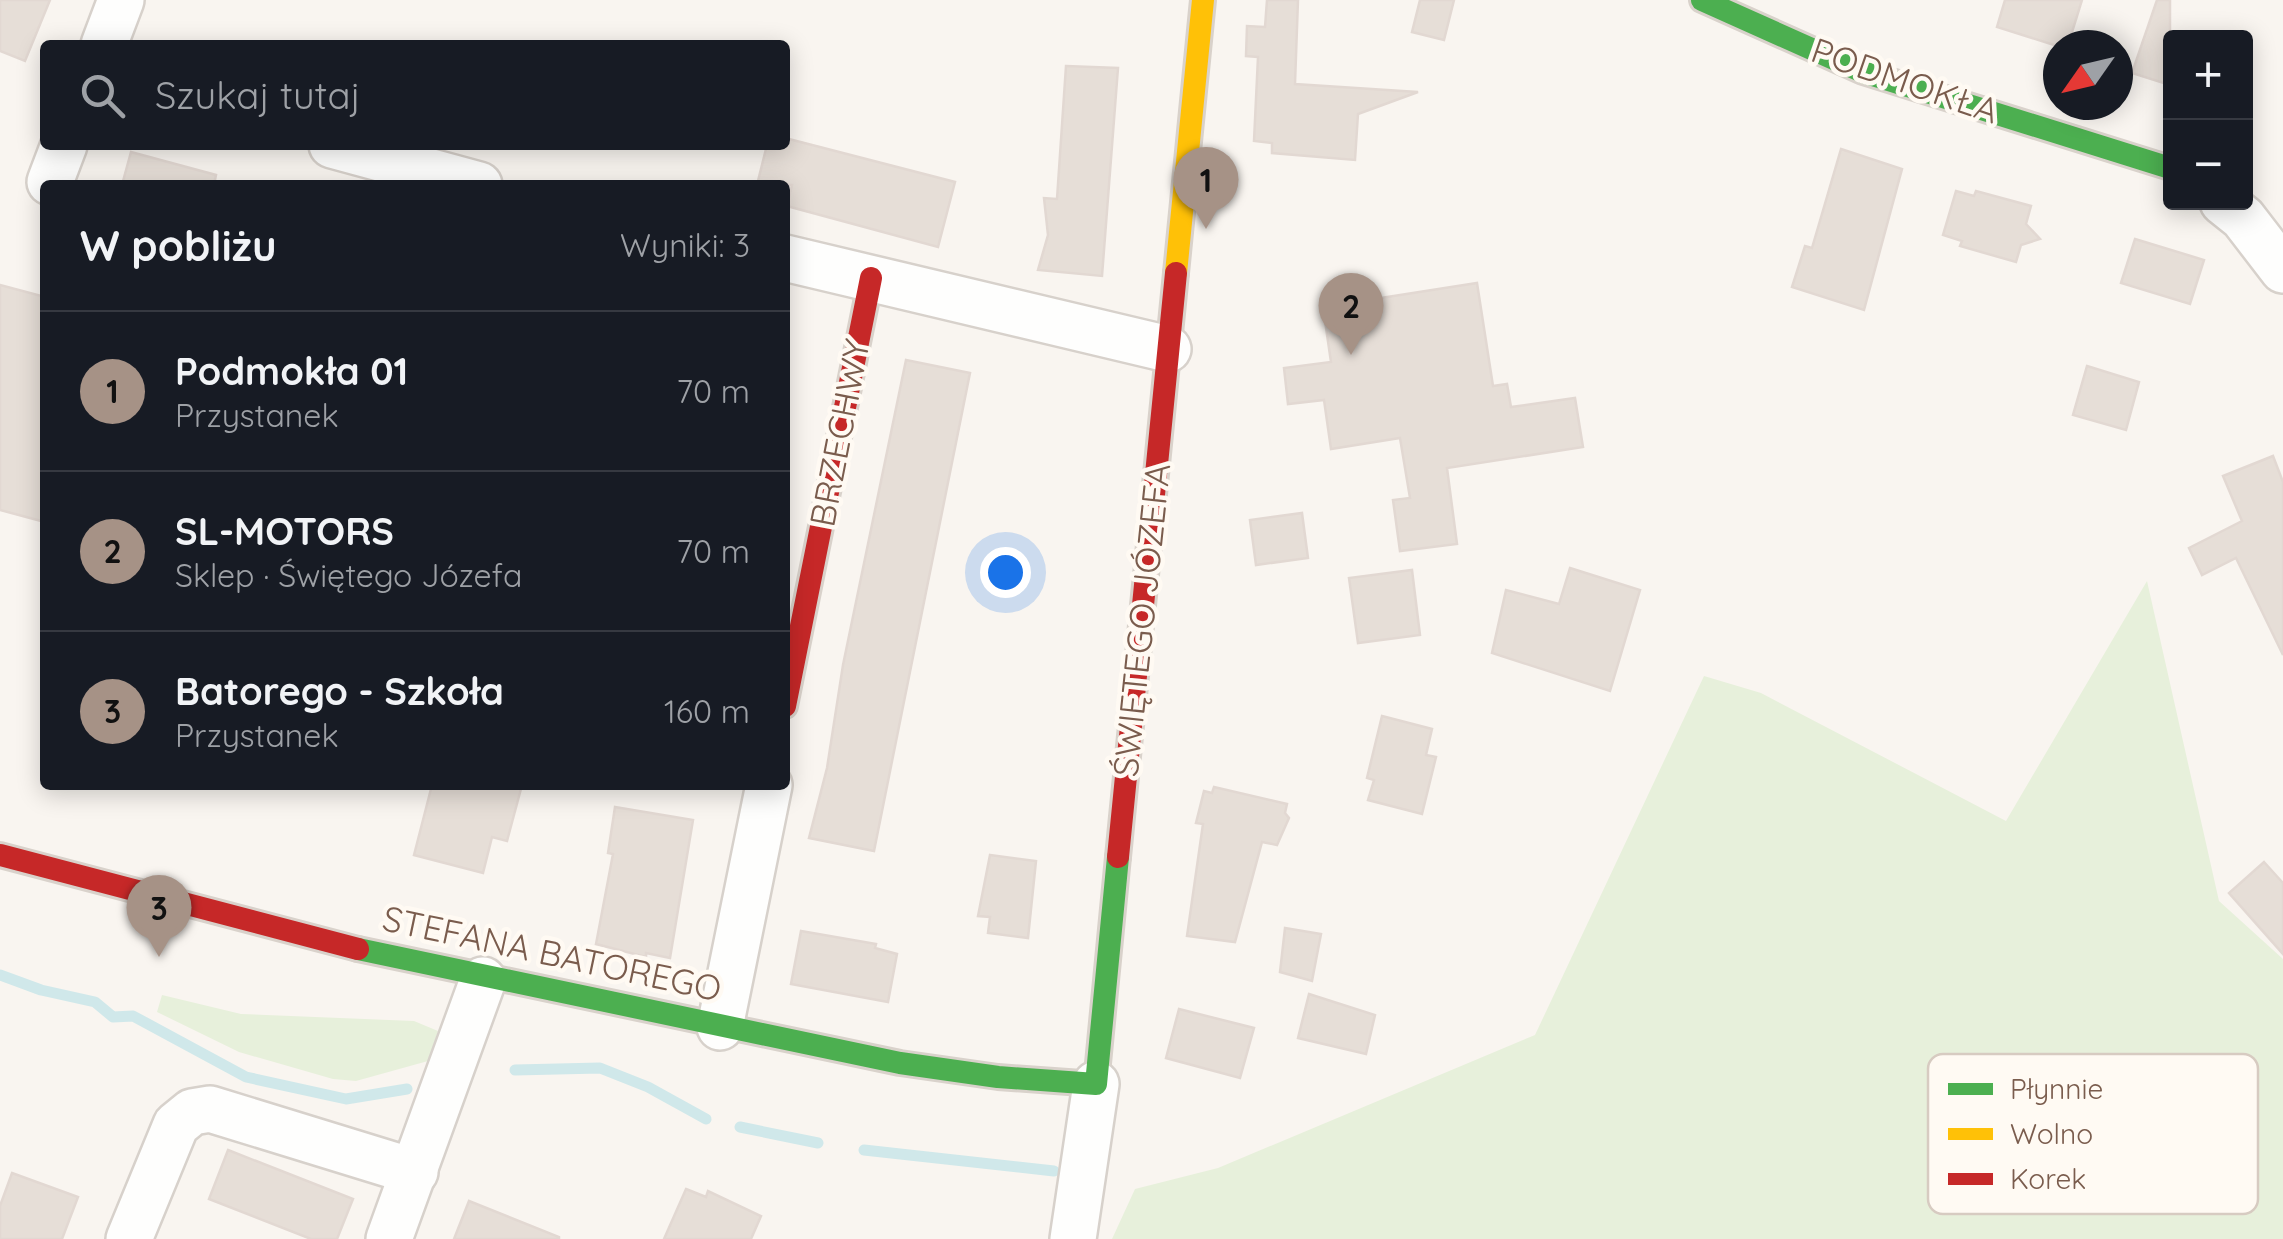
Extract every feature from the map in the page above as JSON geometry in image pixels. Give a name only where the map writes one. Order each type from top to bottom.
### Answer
[{"type":"street","points":[[106,40],[122,0]]},
{"type":"street","name":"ŚWIĘTEGO JÓZEFA","points":[[1073,1239],[1096,1084],[1204,0]]},
{"type":"street","name":"PODMOKŁA","points":[[1702,0],[1863,72],[2163,166]]},
{"type":"street","points":[[350,150],[461,180]]},
{"type":"street","points":[[2233,210],[2283,270]]},
{"type":"street","points":[[790,259],[1168,350]]},
{"type":"street","name":"BRZECHWY","points":[[790,681],[871,278]]},
{"type":"street","points":[[720,1027],[768,790]]},
{"type":"street","name":"STEFANA BATOREGO","points":[[0,855],[132,894],[483,980],[889,1060],[1032,1083],[1096,1084]]},
{"type":"street","points":[[389,1239],[483,980]]},
{"type":"street","points":[[129,1239],[171,1133],[192,1112],[210,1109],[415,1172]]},
{"type":"green space","points":[[2147,581],[2219,901],[2283,959],[2283,1239],[1112,1239],[1135,1189],[1218,1168],[1535,1035],[1704,676],[1761,693],[2006,821]]},
{"type":"green space","points":[[162,995],[241,1014],[414,1021],[438,1031],[428,1061],[356,1081],[333,1079],[239,1052],[157,1012]]},
{"type":"building","points":[[0,0],[50,0],[25,61],[0,51]]},
{"type":"building","points":[[1267,0],[1298,0],[1295,84],[1418,92],[1358,114],[1355,160],[1272,153],[1272,143],[1254,141],[1258,57],[1246,56],[1247,26],[1265,27]]},
{"type":"building","points":[[1420,0],[1454,0],[1444,40],[1412,32]]},
{"type":"building","points":[[2005,0],[2082,0],[2073,30],[2043,30],[2043,42],[1997,27]]},
{"type":"building","points":[[2157,0],[2170,0],[2170,30],[2163,30],[2163,83],[2133,70]]},
{"type":"building","points":[[1066,66],[1118,68],[1102,276],[1038,270],[1048,235],[1044,198],[1057,199]]},
{"type":"building","points":[[790,139],[955,182],[938,247],[790,207],[790,180],[758,180],[766,150],[790,150]]},
{"type":"building","points":[[1841,149],[1902,169],[1864,310],[1792,287],[1805,246],[1812,248]]},
{"type":"building","points":[[131,152],[216,175],[215,180],[123,180]]},
{"type":"building","points":[[1956,191],[1974,196],[1976,191],[2031,206],[2026,224],[2040,239],[2021,245],[2016,262],[1960,246],[1962,241],[1943,235]]},
{"type":"building","points":[[2135,239],[2204,260],[2190,304],[2121,283]]},
{"type":"building","points":[[1477,283],[1493,386],[1507,384],[1511,407],[1575,398],[1583,447],[1447,468],[1457,544],[1400,551],[1393,500],[1410,498],[1400,438],[1331,449],[1324,400],[1288,404],[1284,368],[1331,362],[1323,307]]},
{"type":"building","points":[[0,285],[40,296],[40,521],[0,510]]},
{"type":"building","points":[[906,360],[970,373],[874,851],[809,838],[827,768],[843,665]]},
{"type":"building","points":[[2087,366],[2139,382],[2126,430],[2073,415]]},
{"type":"building","points":[[2273,456],[2283,482],[2283,655],[2236,558],[2202,575],[2189,548],[2242,521],[2223,476]]},
{"type":"building","points":[[1302,513],[1308,558],[1256,565],[1250,520]]},
{"type":"building","points":[[1570,568],[1640,590],[1610,691],[1492,653],[1506,590],[1559,604]]},
{"type":"building","points":[[1412,570],[1420,635],[1358,643],[1349,578]]},
{"type":"building","points":[[1382,716],[1432,729],[1426,755],[1436,757],[1422,814],[1368,800],[1374,780],[1367,778]]},
{"type":"building","points":[[1214,787],[1287,804],[1285,813],[1289,818],[1277,845],[1262,842],[1235,942],[1187,936],[1203,824],[1196,823],[1204,791],[1212,793]]},
{"type":"building","points":[[431,790],[521,790],[507,841],[492,837],[483,873],[414,855]]},
{"type":"building","points":[[615,807],[693,820],[670,958],[646,953],[646,957],[596,944],[613,854],[608,853]]},
{"type":"building","points":[[990,855],[1036,861],[1028,938],[988,933],[990,917],[978,916]]},
{"type":"building","points":[[2264,862],[2283,883],[2283,954],[2229,893]]},
{"type":"building","points":[[1285,928],[1321,934],[1312,981],[1280,972]]},
{"type":"building","points":[[801,931],[876,944],[875,948],[897,954],[888,1002],[791,984]]},
{"type":"building","points":[[1309,994],[1375,1015],[1366,1054],[1298,1038]]},
{"type":"building","points":[[1179,1009],[1254,1028],[1240,1078],[1166,1058]]},
{"type":"building","points":[[228,1150],[353,1199],[337,1239],[311,1239],[209,1199]]},
{"type":"building","points":[[12,1173],[78,1197],[62,1239],[0,1239],[0,1206]]},
{"type":"building","points":[[686,1189],[706,1197],[708,1191],[761,1216],[751,1239],[664,1239]]},
{"type":"building","points":[[469,1201],[559,1237],[559,1239],[454,1239]]},
{"type":"waterway","points":[[0,975],[41,990],[95,1002],[113,1017],[133,1016],[246,1077],[346,1099],[407,1089]]},
{"type":"waterway","points":[[515,1070],[600,1068],[648,1087],[706,1119]]},
{"type":"waterway","points":[[740,1127],[818,1143]]},
{"type":"waterway","points":[[864,1150],[1054,1171]]},
{"type":"traffic: fast","points":[[1702,0],[1863,72],[2163,166]]},
{"type":"traffic: fast","points":[[358,949],[900,1063],[998,1077],[1096,1084],[1118,857]]},
{"type":"traffic: slow","points":[[1176,273],[1203,0]]},
{"type":"traffic: jam","points":[[1118,857],[1176,273]]},
{"type":"traffic: jam","points":[[790,681],[871,278]]},
{"type":"traffic: jam","points":[[0,855],[358,949]]},
{"type":"place","name":"Podmokła 01","points":[[1206,229]]},
{"type":"place","name":"SL-MOTORS","points":[[1351,355]]},
{"type":"place","name":"Batorego - Szkoła","points":[[159,957]]}]
